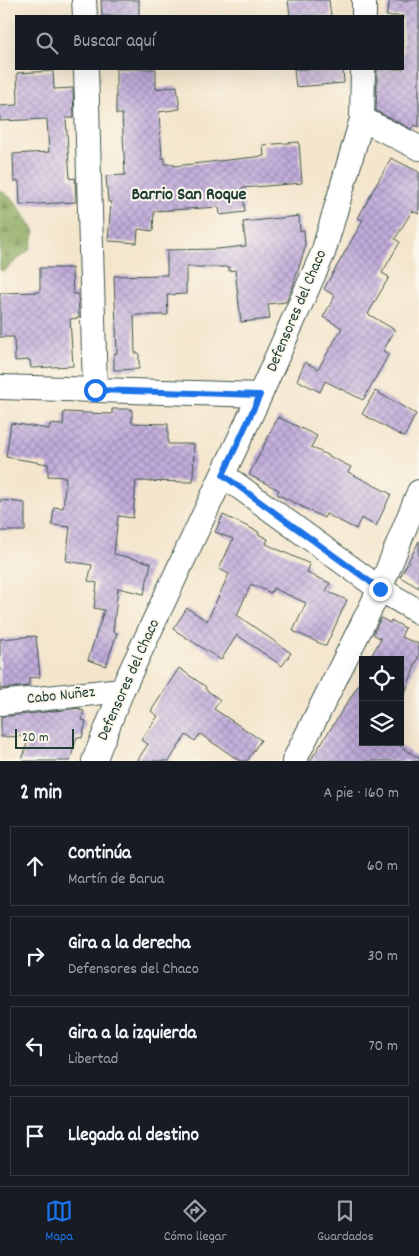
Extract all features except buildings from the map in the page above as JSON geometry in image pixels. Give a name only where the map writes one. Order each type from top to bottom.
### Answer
[{"type":"street","points":[[84,0],[85,15]]},
{"type":"street","points":[[364,0],[364,15]]},
{"type":"street","points":[[86,70],[95,390]]},
{"type":"street","name":"Defensores del Chaco","points":[[94,761],[122,690],[260,395],[323,253],[362,119],[363,70]]},
{"type":"street","points":[[362,119],[419,148]]},
{"type":"street","points":[[0,387],[260,395]]},
{"type":"street","points":[[223,475],[380,589],[419,612]]},
{"type":"street","points":[[294,761],[380,589],[419,492]]},
{"type":"street","name":"Cabo Nuñez","points":[[0,703],[122,690]]},
{"type":"green space","points":[[0,190],[15,201],[35,231],[30,249],[4,271],[0,270]]},
{"type":"district","name":"Barrio San Roque","points":[[189,195]]},
{"type":"route","points":[[95,390],[260,395],[223,475],[380,589]]}]
